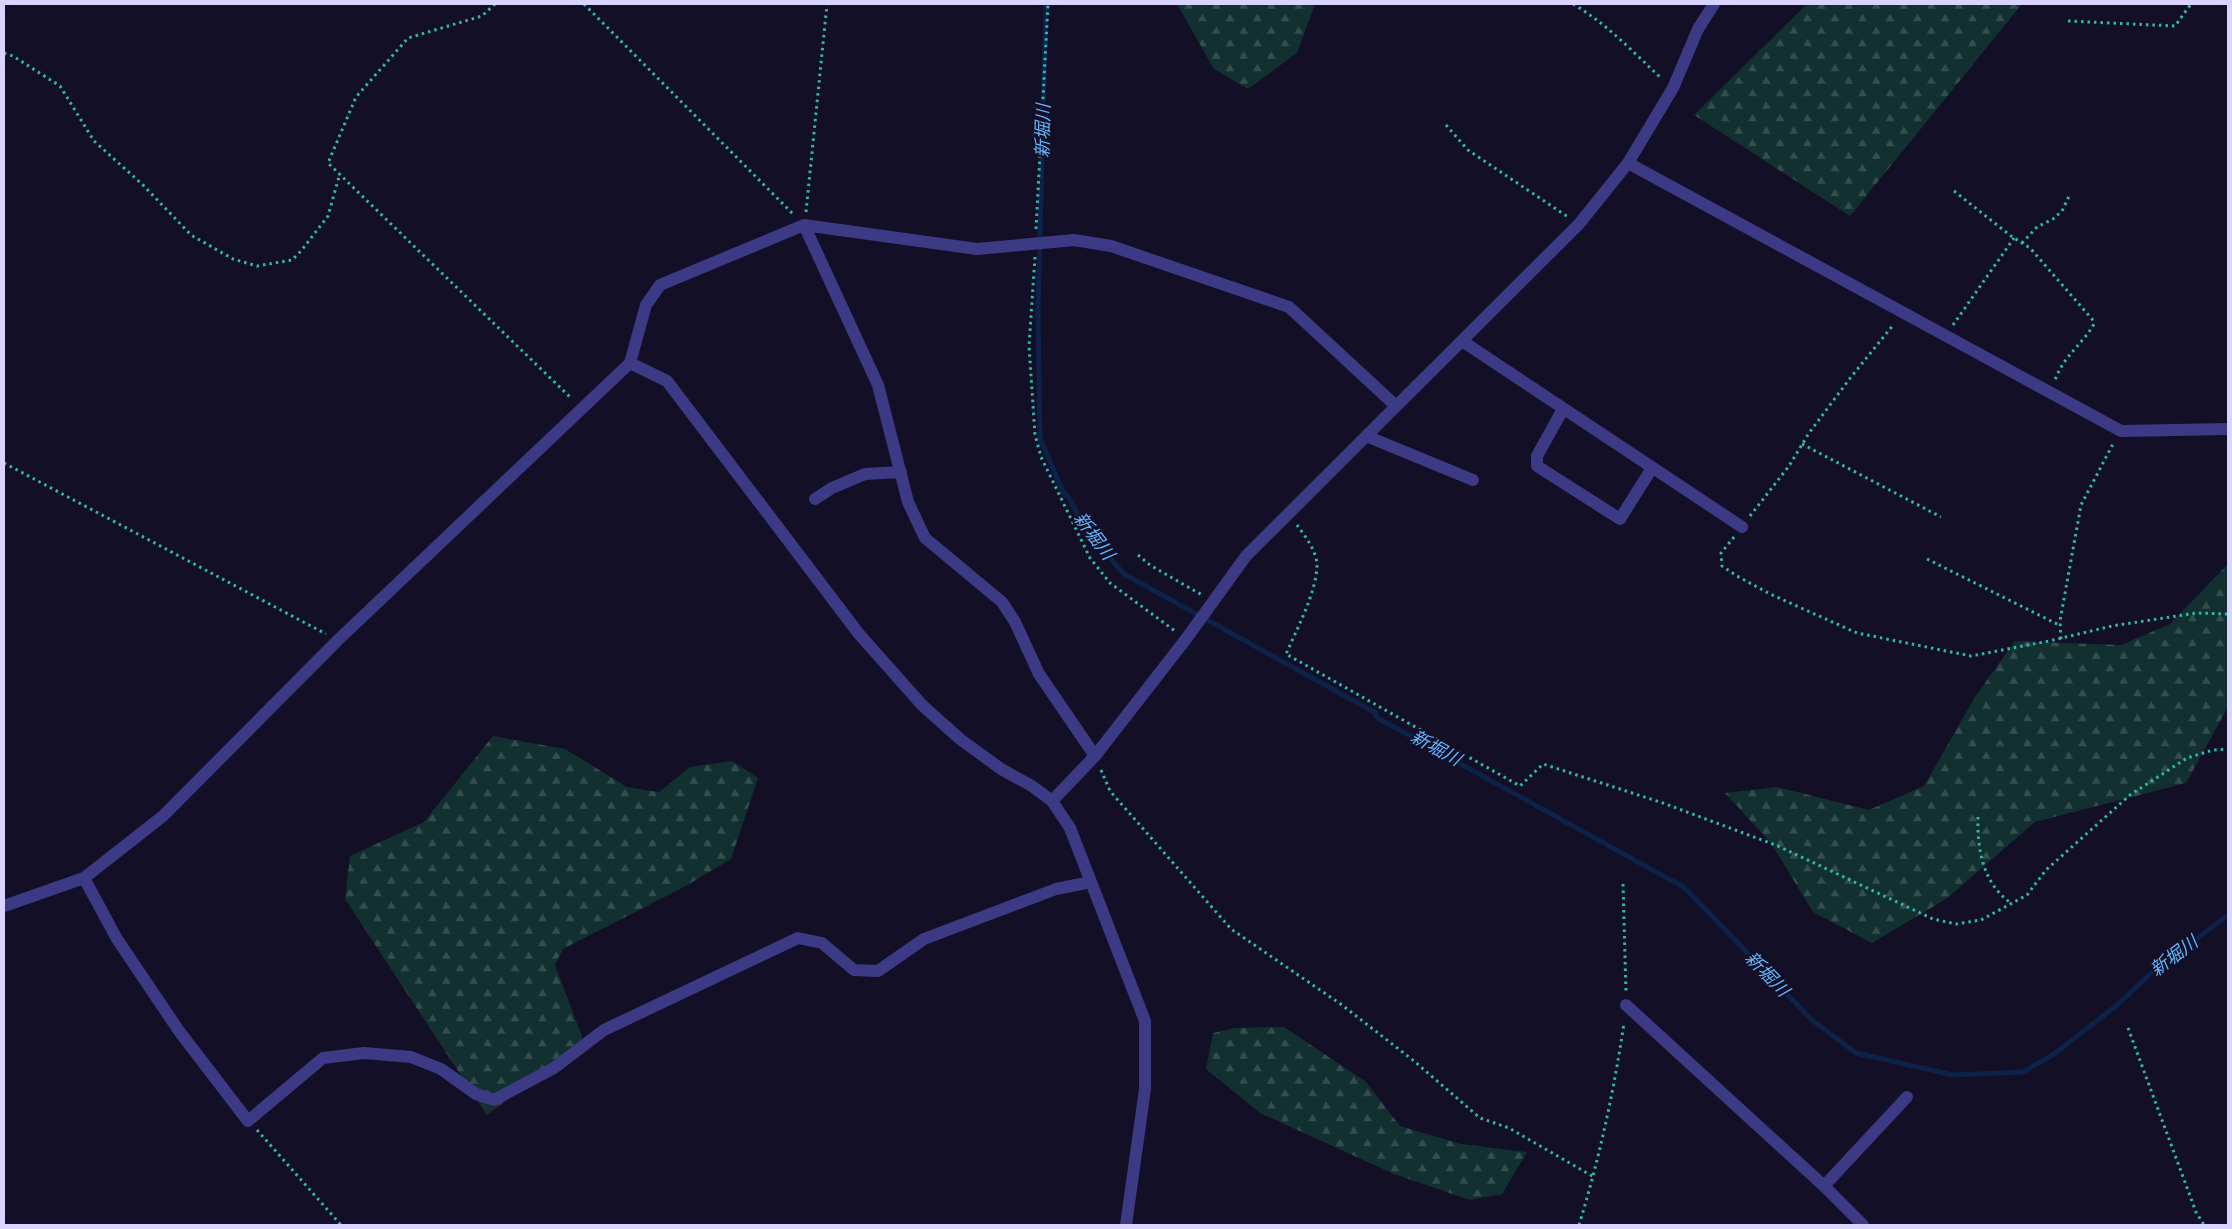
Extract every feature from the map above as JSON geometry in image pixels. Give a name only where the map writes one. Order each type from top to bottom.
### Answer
[{"type":"street","points":[[1052,801],[1095,756],[1186,639],[1246,556],[1579,224],[1628,164],[1673,88],[1698,29],[1714,4]]},
{"type":"street","points":[[1628,164],[2121,431],[2228,429]]},
{"type":"street","points":[[804,225],[878,384],[908,502],[926,538],[1002,602],[1015,622],[1038,674],[1095,756]]},
{"type":"street","points":[[4,906],[84,878],[163,816],[338,640],[630,363],[646,305],[660,285],[804,225],[978,249],[1074,240],[1111,246],[1289,307],[1396,406]]},
{"type":"street","points":[[1462,341],[1742,527]]},
{"type":"street","points":[[630,363],[667,381],[859,634],[922,705],[980,754],[1001,769],[1032,786],[1052,801],[1070,828],[1145,1021],[1145,1089],[1126,1225]]},
{"type":"street","points":[[1563,408],[1537,456],[1537,466],[1620,519],[1652,468]]},
{"type":"street","points":[[1366,436],[1473,480]]},
{"type":"street","points":[[816,499],[832,488],[866,474],[900,472]]},
{"type":"street","points":[[84,878],[117,939],[179,1031],[248,1121],[323,1058],[364,1053],[411,1057],[441,1069],[476,1094],[494,1100],[554,1068],[604,1030],[798,938],[822,944],[854,970],[878,971],[924,939],[1056,889],[1091,882]]},
{"type":"street","points":[[1626,1005],[1824,1186],[1863,1225]]},
{"type":"street","points":[[1824,1186],[1907,1097]]},
{"type":"path","points":[[495,4],[482,16],[408,38],[356,97],[328,163],[581,408]]},
{"type":"path","points":[[584,4],[804,225]]},
{"type":"path","points":[[804,225],[827,4]]},
{"type":"path","points":[[1048,4],[1029,346],[1035,435],[1041,457],[1090,558],[1110,583],[1186,639]]},
{"type":"path","points":[[1573,4],[1592,15],[1618,36],[1673,88]]},
{"type":"path","points":[[2068,21],[2175,26],[2191,4]]},
{"type":"path","points":[[4,53],[13,56],[60,86],[94,141],[144,185],[192,235],[233,259],[257,266],[292,260],[302,251],[328,216],[340,173]]},
{"type":"path","points":[[1446,125],[1468,150],[1579,224]]},
{"type":"path","points":[[1954,191],[2014,238],[2030,248],[2092,319],[2094,324],[2088,334],[2077,344],[2060,366],[2050,392]]},
{"type":"path","points":[[2022,243],[2037,227],[2062,212],[2070,194]]},
{"type":"path","points":[[1946,336],[2014,238]]},
{"type":"path","points":[[1903,313],[1850,377],[1802,444],[1790,466],[1721,553],[1722,566],[1770,594],[1857,633],[1971,656],[2061,639],[2112,626],[2196,613],[2228,614]]},
{"type":"path","points":[[2061,639],[2060,626],[2080,506],[2121,431]]},
{"type":"path","points":[[1802,444],[1941,517]]},
{"type":"path","points":[[4,463],[338,640]]},
{"type":"path","points":[[1288,514],[1311,544],[1317,565],[1307,608],[1286,654],[1520,786],[1543,764],[1663,803],[1778,846],[1933,919],[1956,924],[1981,920],[2027,895],[2046,870],[2130,795],[2187,758],[2213,750],[2228,749]]},
{"type":"path","points":[[1138,555],[1179,583],[1213,602]]},
{"type":"path","points":[[1927,559],[2060,626]]},
{"type":"path","points":[[1095,756],[1110,791],[1232,928],[1342,1005],[1414,1061],[1480,1118],[1509,1128],[1594,1177]]},
{"type":"path","points":[[1978,817],[1977,835],[1982,863],[1996,891],[2011,903]]},
{"type":"path","points":[[1579,1225],[1594,1177],[1618,1062],[1626,1005],[1623,884]]},
{"type":"path","points":[[2128,1028],[2196,1212],[2204,1225]]},
{"type":"path","points":[[248,1121],[312,1190],[341,1225]]},
{"type":"green space","points":[[1177,4],[1315,4],[1297,53],[1248,89],[1214,69]]},
{"type":"green space","points":[[1807,4],[2022,4],[1850,216],[1694,115]]},
{"type":"green space","points":[[2228,564],[2228,707],[2186,783],[2035,822],[1946,899],[1872,943],[1813,912],[1771,843],[1725,793],[1777,787],[1869,810],[1924,786],[1975,697],[2015,641],[2121,645],[2170,624]]},
{"type":"green space","points":[[493,736],[565,749],[627,787],[659,792],[690,767],[732,761],[758,778],[731,859],[684,887],[563,949],[555,965],[584,1042],[487,1115],[345,899],[350,856],[424,822]]},
{"type":"green space","points":[[1284,1027],[1366,1082],[1400,1126],[1461,1144],[1527,1152],[1502,1194],[1470,1200],[1394,1174],[1260,1113],[1206,1069],[1213,1033],[1235,1028]]},
{"type":"waterway","name":"新堀川","points":[[1046,4],[1038,311],[1040,438],[1063,492],[1069,498],[1085,529],[1124,574],[1376,713],[1376,717],[1685,888],[1812,1020],[1856,1053],[1953,1075],[2023,1072],[2054,1054],[2116,1006],[2149,975],[2228,915]]}]
